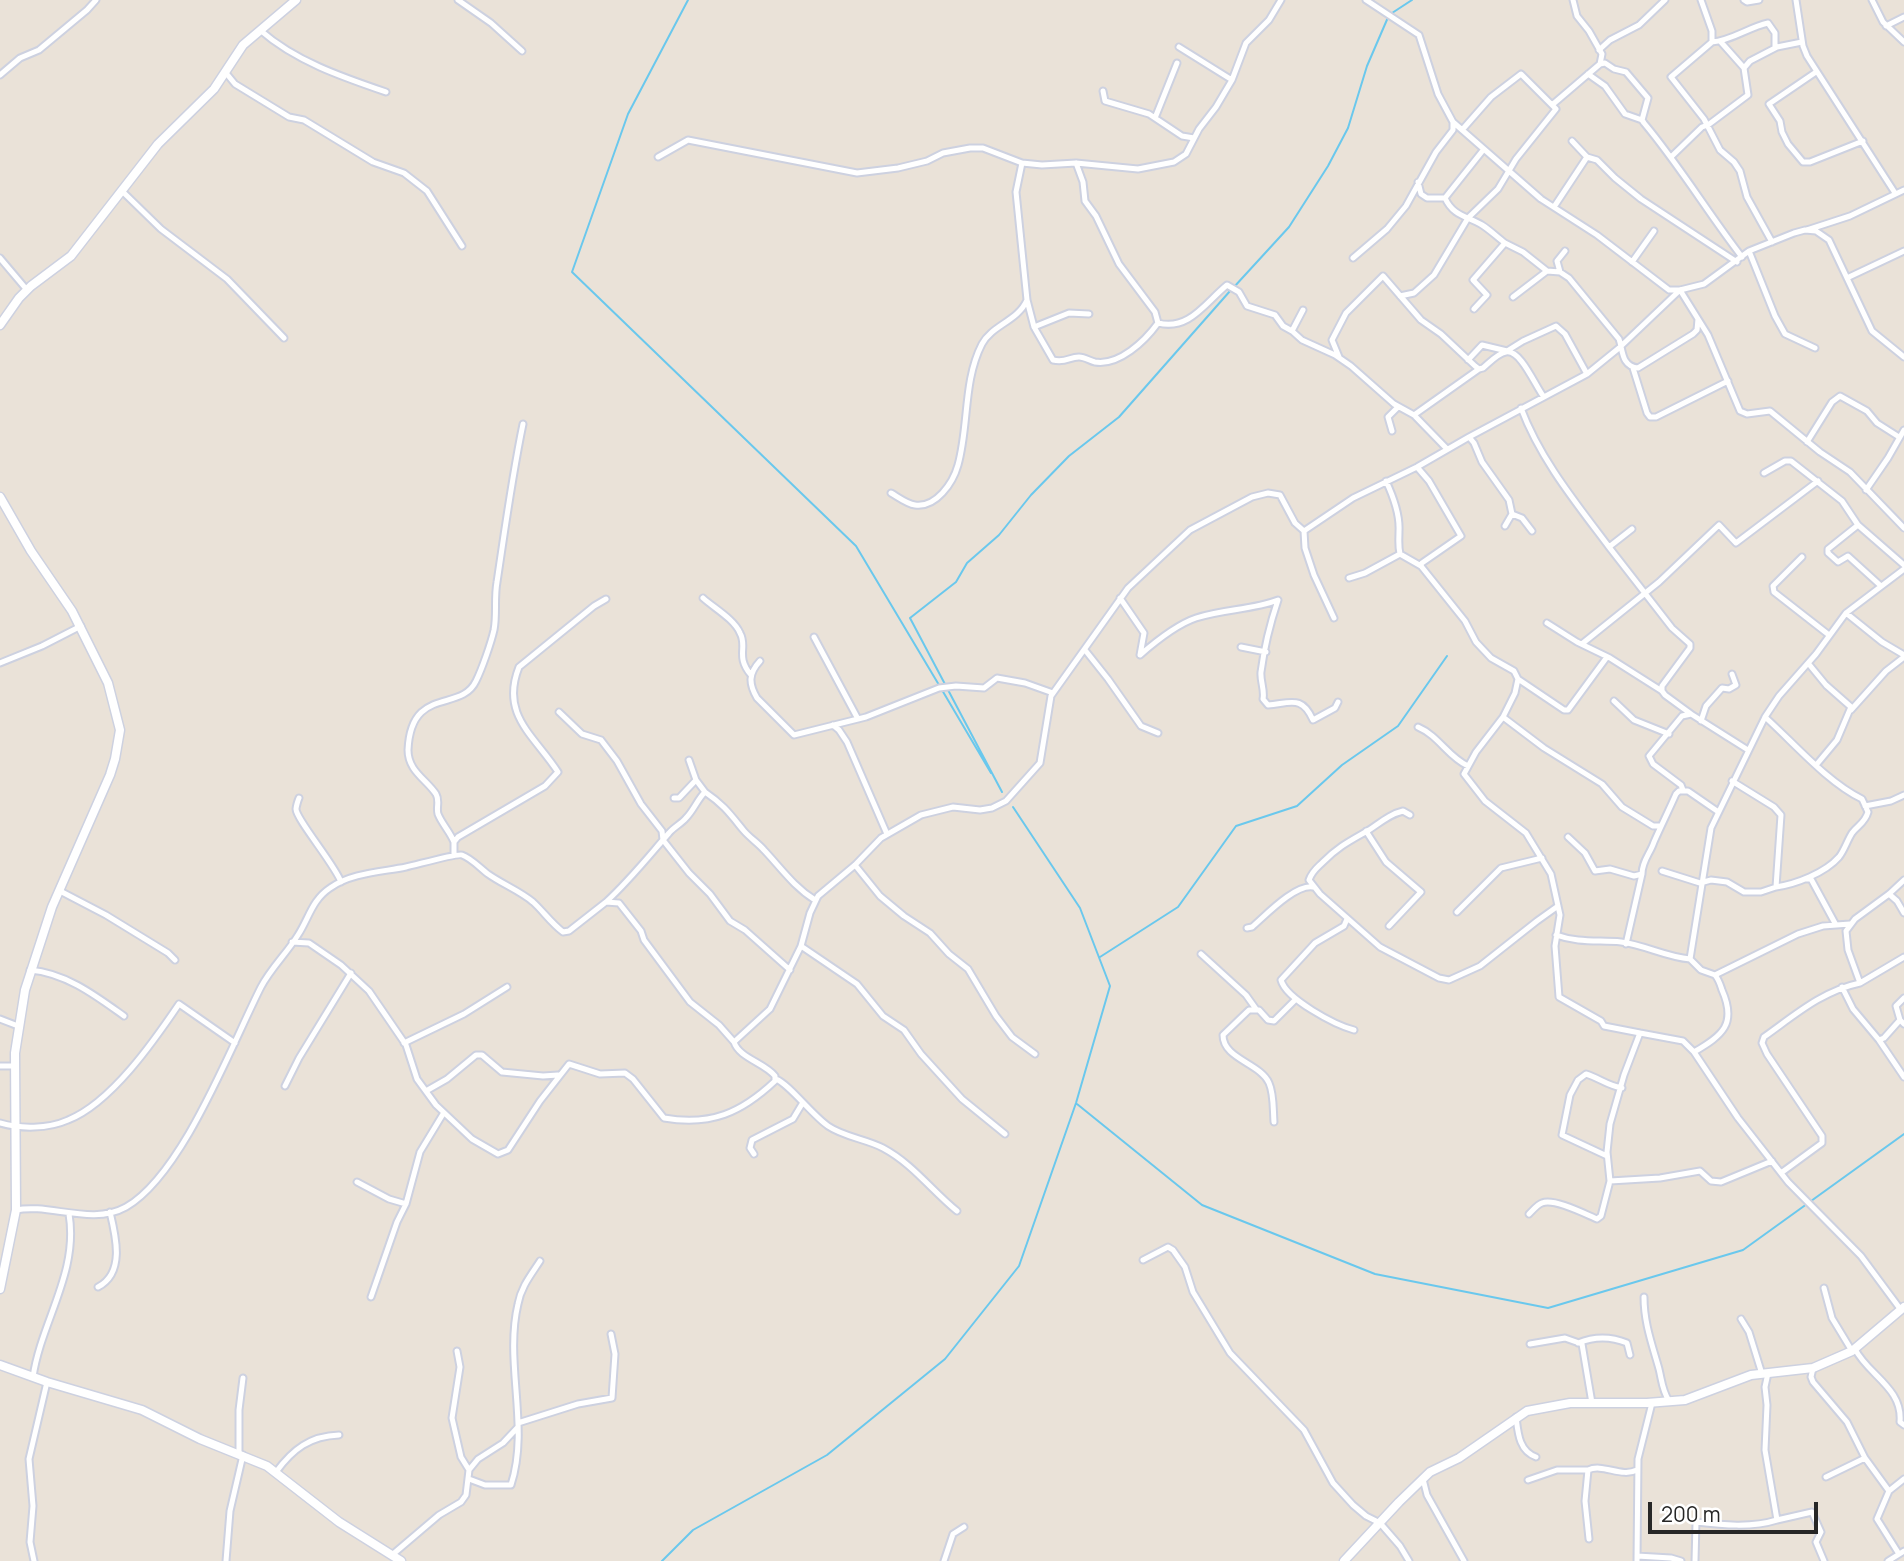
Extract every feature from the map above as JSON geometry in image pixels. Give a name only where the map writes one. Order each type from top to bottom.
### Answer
[{"type":"street","points":[[0,75],[20,58],[39,50],[88,10],[96,0]]},
{"type":"street","points":[[0,326],[27,290],[71,256],[158,144],[192,113],[226,73],[243,46],[296,0]]},
{"type":"street","points":[[458,0],[491,23],[522,51]]},
{"type":"street","points":[[658,157],[688,140],[857,173],[898,168],[927,161],[943,153],[970,148],[983,149],[1022,163],[1076,163],[1138,169],[1165,164],[1182,158],[1232,80],[1245,43],[1269,20],[1281,0]]},
{"type":"street","points":[[1366,0],[1419,35],[1438,94],[1454,122],[1462,130],[1554,207],[1670,289],[1680,290],[1704,284],[1749,251],[1850,216],[1904,190]]},
{"type":"street","points":[[1573,0],[1577,16],[1602,54],[1600,65]]},
{"type":"street","points":[[1599,50],[1610,40],[1639,25],[1665,0]]},
{"type":"street","points":[[1700,0],[1712,31],[1712,42]]},
{"type":"street","points":[[1744,0],[1759,0]]},
{"type":"street","points":[[1796,0],[1802,42],[1816,72],[1895,193]]},
{"type":"street","points":[[1872,0],[1886,26],[1904,42]]},
{"type":"street","points":[[1886,26],[1904,17]]},
{"type":"street","points":[[1772,242],[1748,197],[1740,171],[1714,142],[1708,125],[1671,77],[1712,42],[1753,26],[1768,23],[1775,33],[1777,47]]},
{"type":"street","points":[[260,30],[292,54],[346,79],[386,92]]},
{"type":"street","points":[[1671,157],[1702,127],[1748,95],[1744,68],[1720,41]]},
{"type":"street","points":[[1744,68],[1750,61],[1777,47],[1802,42]]},
{"type":"street","points":[[1179,47],[1232,80]]},
{"type":"street","points":[[1155,118],[1177,63]]},
{"type":"street","points":[[1552,105],[1605,63],[1626,72],[1648,98],[1642,120]]},
{"type":"street","points":[[1816,72],[1769,104],[1780,121],[1788,144],[1803,162],[1810,162],[1863,141]]},
{"type":"street","points":[[226,73],[235,84],[289,117],[304,120],[373,162],[404,173],[427,191],[462,246]]},
{"type":"street","points":[[1400,296],[1414,293],[1434,275],[1468,218],[1498,189],[1556,109],[1521,74],[1491,97],[1462,130]]},
{"type":"street","points":[[1588,74],[1605,86],[1625,114],[1642,120],[1671,157],[1739,259]]},
{"type":"street","points":[[1103,91],[1105,101],[1149,114],[1182,136],[1194,138]]},
{"type":"street","points":[[1353,258],[1387,229],[1406,206],[1436,152],[1453,130],[1454,122]]},
{"type":"street","points":[[1572,141],[1587,158],[1597,160],[1641,198],[1739,259]]},
{"type":"street","points":[[1446,198],[1484,149]]},
{"type":"street","points":[[1554,207],[1587,158]]},
{"type":"street","points":[[1022,163],[1016,192],[1027,300],[1034,327],[1053,360],[1063,363],[1078,357],[1097,363],[1113,360],[1131,350],[1149,335],[1158,323]]},
{"type":"street","points":[[1076,163],[1083,182],[1085,201],[1096,216],[1116,260],[1155,312],[1158,323]]},
{"type":"street","points":[[1418,182],[1421,194],[1427,198],[1446,198]]},
{"type":"street","points":[[123,192],[161,229],[227,279],[284,338]]},
{"type":"street","points":[[1446,198],[1448,205],[1459,216],[1483,226],[1547,271],[1560,272],[1569,278],[1619,339],[1619,348],[1633,368],[1650,417],[1656,417],[1728,381]]},
{"type":"street","points":[[1829,240],[1830,222]]},
{"type":"street","points":[[1805,230],[1816,232],[1829,240],[1849,277],[1872,331],[1904,357]]},
{"type":"street","points":[[1632,262],[1654,232]]},
{"type":"street","points":[[1474,309],[1487,295],[1473,280],[1505,243]]},
{"type":"street","points":[[1560,272],[1556,263],[1565,251]]},
{"type":"street","points":[[1749,251],[1775,316],[1786,334],[1815,348]]},
{"type":"street","points":[[1849,277],[1904,251]]},
{"type":"street","points":[[0,258],[27,290]]},
{"type":"street","points":[[1513,298],[1547,271]]},
{"type":"street","points":[[1339,358],[1333,344],[1334,335],[1346,313],[1380,278],[1386,277],[1421,320],[1479,369]]},
{"type":"street","points":[[1158,323],[1171,326],[1184,323],[1227,285],[1239,292],[1247,306],[1275,315],[1283,326],[1302,340],[1339,358],[1398,407],[1414,415],[1447,449]]},
{"type":"street","points":[[1680,290],[1708,335],[1742,413],[1770,411],[1807,442],[1850,472],[1904,528]]},
{"type":"street","points":[[1304,531],[1353,498],[1417,467],[1587,373],[1619,348],[1680,290]]},
{"type":"street","points":[[891,493],[912,505],[927,505],[938,498],[958,467],[966,405],[981,345],[1000,326],[1016,316],[1027,300]]},
{"type":"street","points":[[1292,331],[1303,310]]},
{"type":"street","points":[[1034,327],[1069,313],[1089,314]]},
{"type":"street","points":[[1633,368],[1638,368],[1693,334],[1697,330],[1698,320]]},
{"type":"street","points":[[1414,415],[1507,351],[1556,326],[1565,334],[1587,373]]},
{"type":"street","points":[[1468,360],[1482,345],[1513,353],[1528,370],[1544,397]]},
{"type":"street","points":[[1807,442],[1832,402],[1840,396],[1867,411],[1877,423],[1899,437]]},
{"type":"street","points":[[1392,431],[1388,417],[1398,407]]},
{"type":"street","points":[[1521,408],[1537,444],[1564,488],[1643,593],[1672,628],[1690,644],[1690,648],[1662,686],[1662,691]]},
{"type":"street","points":[[454,854],[454,842],[437,812],[438,799],[435,792],[410,764],[408,752],[411,730],[414,719],[435,703],[460,696],[476,684],[494,630],[496,587],[506,510],[523,424]]},
{"type":"street","points":[[1866,490],[1904,430]]},
{"type":"street","points":[[1469,438],[1508,500],[1512,514],[1505,526]]},
{"type":"street","points":[[1690,959],[1700,883],[1711,828],[1765,717],[1846,613],[1903,570],[1858,525],[1842,501],[1791,461],[1785,461],[1764,472]]},
{"type":"street","points":[[1417,467],[1429,481],[1461,536],[1421,566]]},
{"type":"street","points":[[1386,481],[1393,495],[1398,520],[1400,554],[1421,566],[1465,621],[1476,642],[1493,660],[1514,671],[1518,679],[1564,710],[1568,710],[1606,657]]},
{"type":"street","points":[[1583,643],[1659,582],[1719,525],[1736,543],[1818,481]]},
{"type":"street","points":[[734,1042],[770,1009],[801,946],[815,900],[887,834],[928,812],[953,807],[980,810],[1006,801],[1040,762],[1053,693],[1120,598],[1142,573],[1190,530],[1252,498],[1268,493],[1280,495],[1295,523],[1304,531],[1305,548],[1314,575],[1334,618]]},
{"type":"street","points":[[0,1289],[16,1210],[15,1066],[18,1026],[30,970],[60,891],[110,775],[119,741],[118,717],[108,683],[60,589],[31,551],[1,500]]},
{"type":"street","points":[[1512,514],[1522,518],[1532,531]]},
{"type":"street","points":[[1858,525],[1828,549],[1828,552],[1838,562],[1848,556],[1881,586]]},
{"type":"street","points":[[1609,547],[1632,529]]},
{"type":"street","points":[[1349,578],[1365,573],[1400,554]]},
{"type":"street","points":[[1802,558],[1777,581],[1773,586],[1774,592],[1829,635]]},
{"type":"street","points":[[703,598],[741,633],[742,661],[751,675]]},
{"type":"street","points":[[1120,598],[1144,633],[1140,655],[1198,617],[1261,606],[1278,600],[1261,674],[1264,699],[1268,705],[1298,702],[1306,707],[1313,720],[1335,708],[1338,702]]},
{"type":"street","points":[[454,842],[466,831],[545,786],[558,772],[516,711],[512,699],[514,678],[519,667],[606,599]]},
{"type":"street","points":[[1817,764],[1837,740],[1851,710],[1886,671],[1904,656],[1846,613]]},
{"type":"street","points":[[1547,623],[1662,691],[1701,721],[1748,750]]},
{"type":"street","points":[[0,663],[43,646],[80,626]]},
{"type":"street","points":[[814,637],[858,719]]},
{"type":"street","points":[[1241,647],[1266,652]]},
{"type":"street","points":[[1084,650],[1141,726],[1158,733]]},
{"type":"street","points":[[760,662],[751,675],[750,682],[757,698],[778,717],[790,734],[798,735],[895,707],[942,688],[984,688],[1001,678],[1053,693]]},
{"type":"street","points":[[1808,663],[1851,710]]},
{"type":"street","points":[[1701,721],[1706,706],[1721,688],[1729,689],[1737,685],[1732,674]]},
{"type":"street","points":[[1345,1561],[1423,1479],[1438,1467],[1459,1458],[1516,1416],[1539,1407],[1570,1403],[1652,1403],[1685,1400],[1726,1383],[1765,1373],[1813,1368],[1853,1350],[1903,1308],[1861,1256],[1804,1200],[1781,1173],[1730,1106],[1694,1052],[1683,1041],[1604,1026],[1601,1021],[1559,997],[1555,946],[1560,915],[1551,874],[1526,833],[1478,793],[1464,774],[1503,717],[1515,693],[1518,679]]},
{"type":"street","points":[[1614,701],[1634,720],[1669,734]]},
{"type":"street","points":[[559,712],[582,734],[601,740],[617,761],[641,804],[662,831],[663,840],[689,873],[718,903],[730,921],[745,930],[790,970]]},
{"type":"street","points":[[1691,714],[1682,716],[1651,752],[1650,760],[1681,785],[1683,790],[1717,811]]},
{"type":"street","points":[[1503,717],[1544,748],[1602,785],[1622,807],[1653,826],[1659,826]]},
{"type":"street","points":[[1662,871],[1700,883],[1711,880],[1727,882],[1733,887],[1752,892],[1776,887],[1805,879],[1829,865],[1841,854],[1852,834],[1867,816],[1862,799],[1851,794],[1800,753],[1765,717]]},
{"type":"street","points":[[832,725],[847,742],[887,834]]},
{"type":"street","points":[[1418,727],[1433,735],[1449,754],[1468,766]]},
{"type":"street","points":[[690,760],[696,780],[705,792],[725,806],[785,876],[804,894],[815,900]]},
{"type":"street","points":[[674,798],[679,798],[696,780]]},
{"type":"street","points":[[1732,781],[1774,807],[1781,816],[1776,887]]},
{"type":"street","points":[[1626,944],[1642,864],[1676,794],[1683,790]]},
{"type":"street","points":[[16,1210],[33,1209],[69,1214],[110,1212],[134,1201],[168,1166],[234,1043],[262,984],[292,942],[316,898],[332,886],[351,878],[440,860],[454,854],[464,855],[489,875],[531,900],[563,932],[569,932],[606,902],[654,853],[693,810],[705,792]]},
{"type":"street","points":[[1866,806],[1891,801],[1904,795]]},
{"type":"street","points":[[299,798],[296,808],[299,819],[313,835],[341,882]]},
{"type":"street","points":[[1410,815],[1404,811],[1393,813],[1335,849],[1313,871],[1309,880],[1346,919],[1370,940],[1399,959],[1439,978],[1455,979],[1480,966],[1558,906]]},
{"type":"street","points":[[1366,831],[1386,862],[1421,892],[1389,926]]},
{"type":"street","points":[[1569,837],[1586,853],[1595,871],[1610,869],[1634,876],[1642,874]]},
{"type":"street","points":[[1457,912],[1501,868],[1542,858]]},
{"type":"street","points":[[855,865],[880,897],[930,933],[949,954],[968,969],[1012,1037],[1035,1054]]},
{"type":"street","points":[[1805,879],[1811,879],[1818,888],[1836,925]]},
{"type":"street","points":[[1714,975],[1798,934],[1850,924],[1904,880]]},
{"type":"street","points":[[1247,928],[1252,927],[1298,890],[1307,886],[1313,887]]},
{"type":"street","points":[[60,891],[106,915],[169,953],[176,960]]},
{"type":"street","points":[[1889,894],[1904,913]]},
{"type":"street","points":[[606,902],[618,903],[641,931],[644,940],[684,995],[719,1025],[736,1048],[770,1070],[802,1104],[831,1128],[886,1149],[914,1168],[957,1211]]},
{"type":"street","points":[[1346,919],[1344,926],[1315,943],[1282,977],[1283,986],[1296,999],[1334,1022],[1354,1030]]},
{"type":"street","points":[[1850,924],[1846,940],[1860,983]]},
{"type":"street","points":[[1556,935],[1574,941],[1626,944],[1690,959],[1701,970],[1714,975],[1726,997],[1728,1025],[1723,1032],[1694,1052]]},
{"type":"street","points":[[292,942],[309,943],[369,991],[404,1043],[418,1079],[443,1114],[472,1139],[498,1154],[508,1150],[558,1075],[569,1063],[600,1074],[625,1073],[633,1079],[664,1118],[715,1119],[744,1107],[776,1079]]},
{"type":"street","points":[[801,946],[857,984],[883,1016],[904,1030],[920,1054],[962,1098],[1005,1134]]},
{"type":"street","points":[[1201,954],[1246,995],[1268,1020],[1274,1021],[1296,999]]},
{"type":"street","points":[[1781,1173],[1822,1143],[1822,1136],[1767,1054],[1762,1043],[1764,1037],[1803,1010],[1810,1002],[1860,983],[1904,957]]},
{"type":"street","points":[[30,970],[57,976],[84,988],[124,1016]]},
{"type":"street","points":[[285,1086],[351,974]]},
{"type":"street","points":[[404,1043],[464,1014],[507,987]]},
{"type":"street","points":[[1842,988],[1853,1009],[1879,1040],[1904,1077]]},
{"type":"street","points":[[1879,1040],[1902,1022],[1896,1006],[1904,998]]},
{"type":"street","points":[[0,1123],[16,1128],[69,1120],[91,1106],[152,1045],[179,1004],[234,1043]]},
{"type":"street","points":[[1256,1009],[1249,1010],[1223,1038],[1232,1052],[1267,1079],[1272,1096],[1274,1122]]},
{"type":"street","points":[[0,1019],[18,1026]]},
{"type":"street","points":[[1529,1214],[1546,1202],[1599,1218],[1607,1200],[1610,1181],[1607,1156],[1611,1124],[1624,1075],[1640,1033]]},
{"type":"street","points":[[426,1091],[447,1079],[476,1055],[482,1055],[502,1072],[558,1075]]},
{"type":"street","points":[[0,1066],[15,1066]]},
{"type":"street","points":[[1607,1156],[1582,1143],[1568,1140],[1563,1135],[1568,1100],[1578,1080],[1586,1074],[1597,1077],[1607,1086],[1622,1088]]},
{"type":"street","points":[[754,1154],[750,1148],[752,1140],[793,1119],[802,1104]]},
{"type":"street","points":[[371,1297],[397,1222],[407,1204],[420,1152],[443,1114]]},
{"type":"street","points":[[1610,1181],[1660,1178],[1700,1171],[1711,1181],[1721,1182],[1772,1161]]},
{"type":"street","points":[[357,1182],[389,1199],[407,1204]]},
{"type":"street","points":[[98,1287],[106,1283],[116,1264],[110,1212]]},
{"type":"street","points":[[33,1377],[36,1357],[58,1300],[69,1257],[69,1214]]},
{"type":"street","points":[[1143,1260],[1168,1247],[1173,1250],[1188,1272],[1193,1292],[1230,1353],[1304,1430],[1333,1483],[1353,1506],[1380,1523],[1409,1561]]},
{"type":"street","points":[[469,1479],[485,1485],[511,1485],[517,1466],[514,1342],[518,1303],[526,1280],[540,1261]]},
{"type":"street","points":[[1824,1288],[1832,1318],[1860,1359],[1897,1399],[1901,1407],[1900,1422],[1904,1425]]},
{"type":"street","points":[[1644,1297],[1647,1328],[1661,1374],[1662,1391],[1669,1401]]},
{"type":"street","points":[[1741,1319],[1765,1373],[1765,1450],[1777,1520]]},
{"type":"street","points":[[469,1470],[478,1459],[503,1443],[518,1425],[578,1404],[612,1398],[615,1354],[611,1334]]},
{"type":"street","points":[[1531,1344],[1565,1338],[1583,1346],[1592,1403]]},
{"type":"street","points":[[1578,1343],[1590,1338],[1610,1338],[1627,1343],[1630,1355]]},
{"type":"street","points":[[393,1555],[439,1515],[461,1502],[466,1495],[469,1470],[461,1457],[452,1418],[460,1367],[457,1351]]},
{"type":"street","points":[[0,1364],[47,1382],[142,1410],[200,1439],[241,1454],[276,1472],[339,1522],[401,1561]]},
{"type":"street","points":[[1813,1368],[1812,1382],[1847,1422],[1865,1458],[1889,1491]]},
{"type":"street","points":[[226,1561],[230,1511],[241,1454],[239,1410],[243,1378]]},
{"type":"street","points":[[34,1561],[30,1542],[33,1506],[29,1458],[47,1382]]},
{"type":"street","points":[[1652,1403],[1637,1470],[1637,1558],[1671,1558],[1681,1561]]},
{"type":"street","points":[[1516,1416],[1523,1449],[1535,1457]]},
{"type":"street","points":[[276,1472],[284,1461],[304,1444],[320,1436],[339,1435]]},
{"type":"street","points":[[1826,1477],[1865,1458]]},
{"type":"street","points":[[1528,1480],[1557,1470],[1588,1470],[1594,1467],[1625,1473],[1637,1470]]},
{"type":"street","points":[[1588,1470],[1585,1501],[1589,1539]]},
{"type":"street","points":[[1423,1479],[1427,1494],[1464,1561]]},
{"type":"street","points":[[1888,1561],[1901,1553],[1877,1519],[1889,1491],[1904,1479]]},
{"type":"street","points":[[1695,1561],[1696,1522],[1725,1525],[1767,1523],[1812,1512],[1821,1532],[1816,1542],[1824,1561]]},
{"type":"street","points":[[944,1561],[953,1534],[964,1527]]},
{"type":"waterway","points":[[688,0],[628,114],[572,272],[856,546],[939,685]]},
{"type":"waterway","points":[[1234,287],[1289,227],[1328,166],[1348,128],[1367,66],[1389,15],[1412,0]]},
{"type":"waterway","points":[[1002,792],[910,618],[956,582],[967,563],[999,535],[1031,495],[1069,456],[1119,417],[1230,291]]},
{"type":"waterway","points":[[1100,957],[1178,907],[1236,826],[1297,806],[1342,765],[1398,726],[1447,656]]},
{"type":"waterway","points":[[942,690],[991,773]]},
{"type":"waterway","points":[[662,1561],[693,1530],[827,1455],[945,1359],[1019,1266],[1076,1103],[1110,986],[1080,908],[1013,807]]},
{"type":"waterway","points":[[1077,1104],[1202,1205],[1375,1274],[1548,1308],[1743,1250],[1904,1134]]}]
